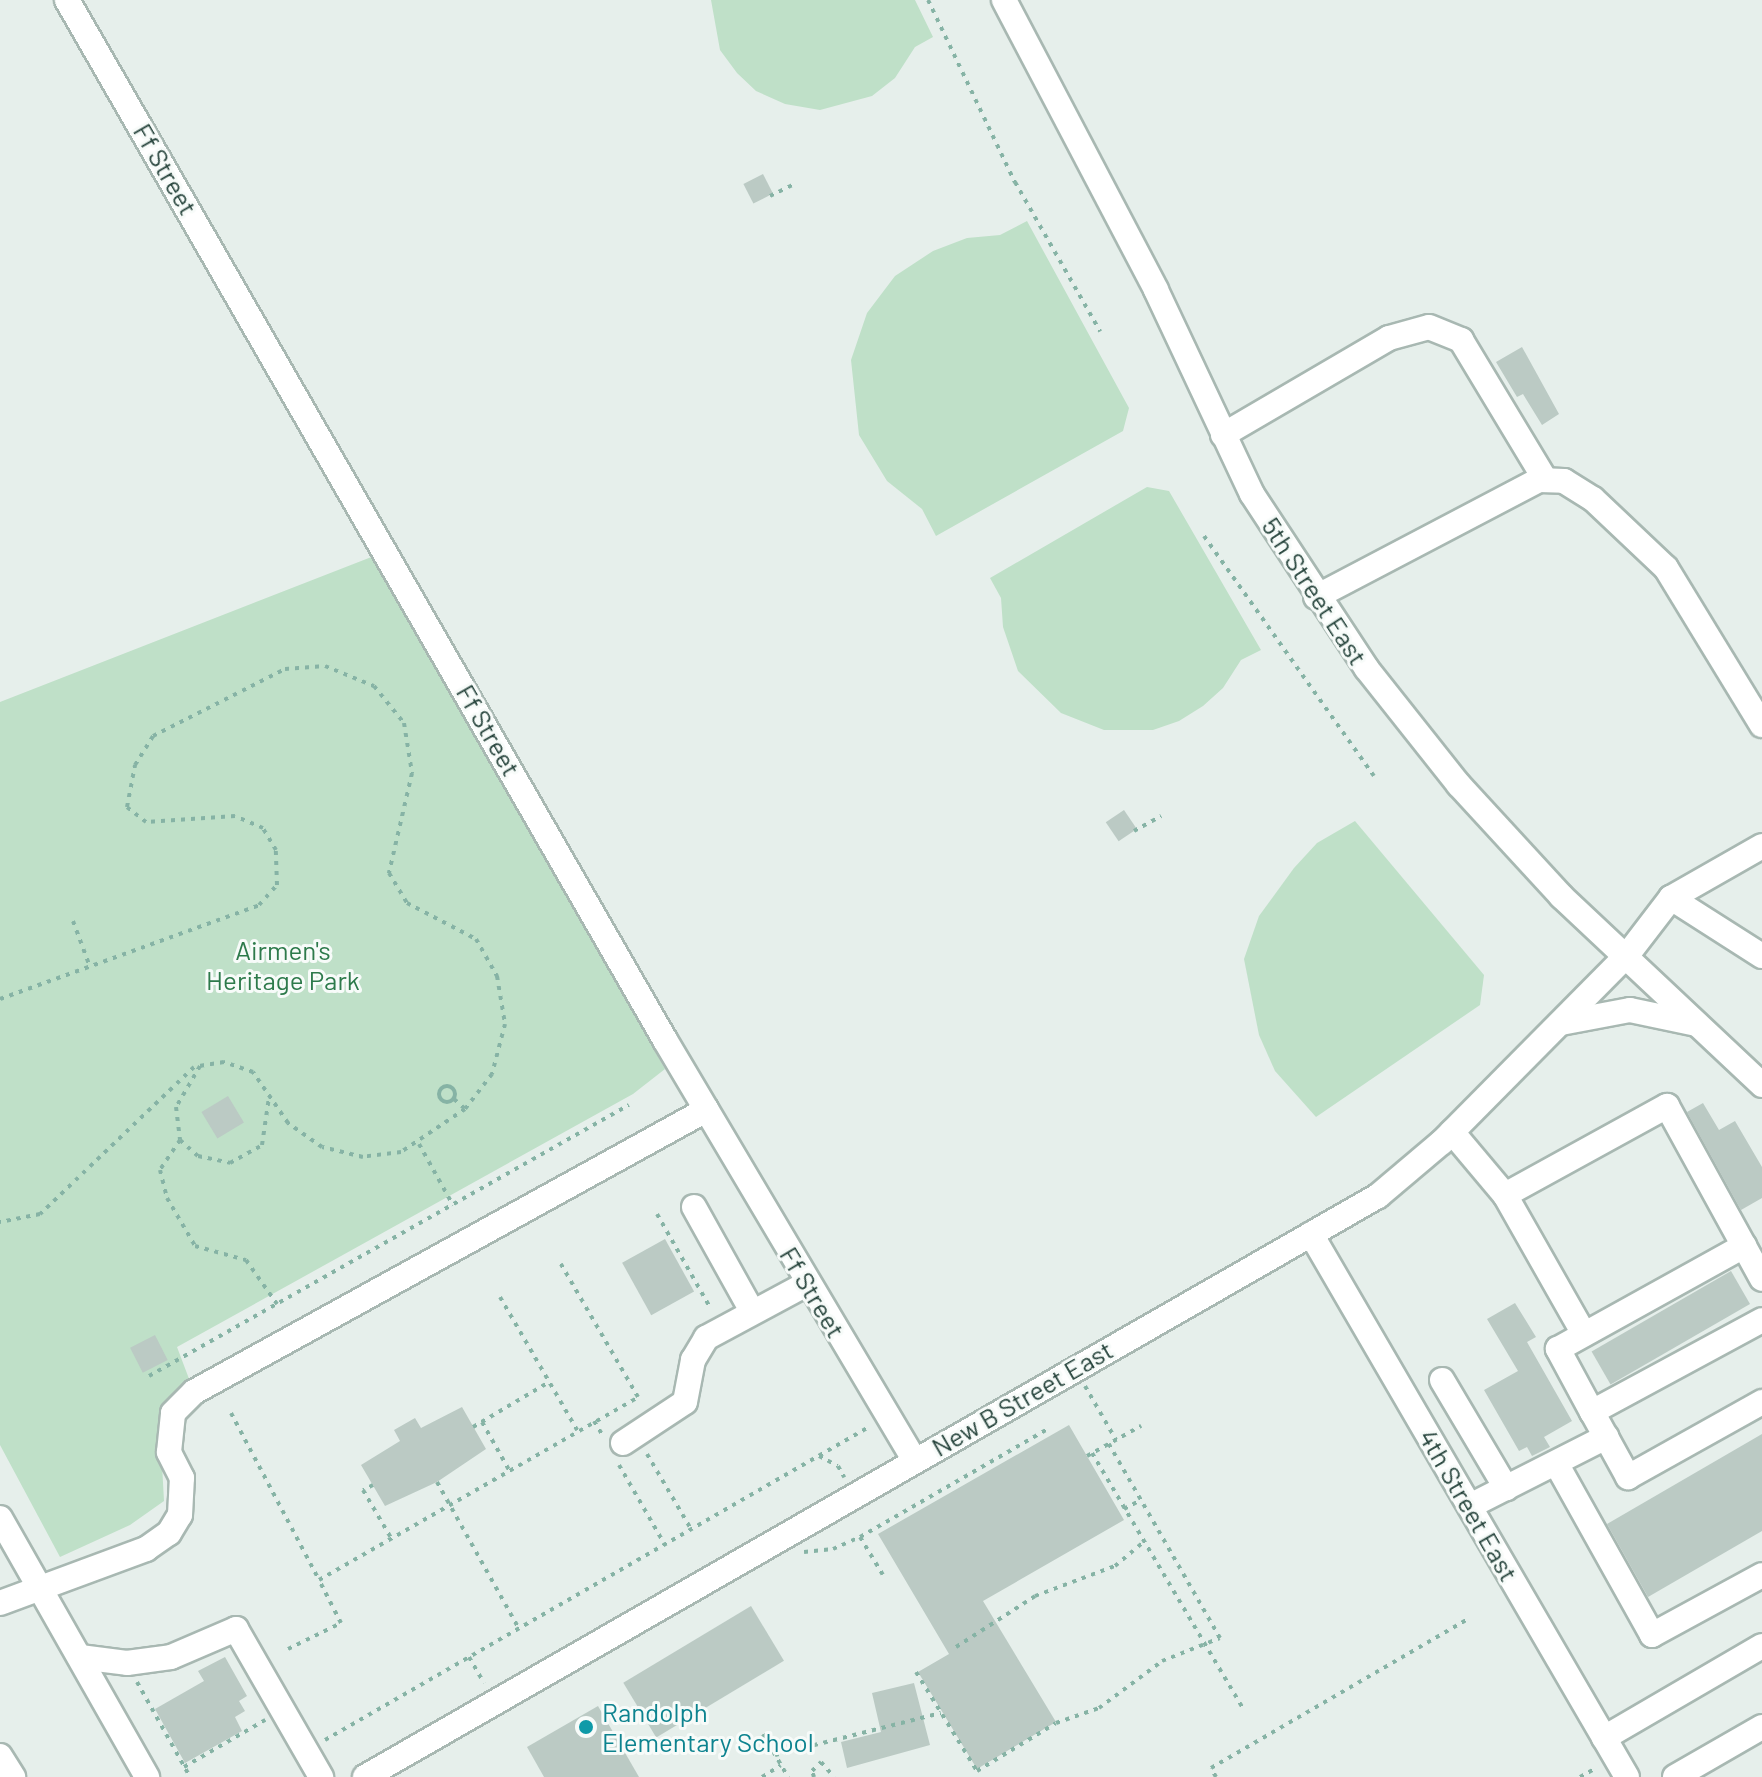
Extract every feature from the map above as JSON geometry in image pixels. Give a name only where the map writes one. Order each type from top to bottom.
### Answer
[{"type":"street","name":"Ff Street","points":[[67,0],[706,1110],[914,1460]]},
{"type":"street","name":"5th Street East","points":[[1004,0],[1156,290],[1223,435],[1316,597],[1381,690],[1459,785],[1561,896],[1628,954],[1762,1085]]},
{"type":"street","points":[[1223,435],[1389,338],[1429,327],[1461,340],[1545,479]]},
{"type":"street","points":[[1316,597],[1545,479],[1578,487],[1666,568],[1762,725]]},
{"type":"street","points":[[1762,846],[1671,898],[1762,956]]},
{"type":"street","name":"New B Street East","points":[[365,1777],[1378,1196],[1452,1132],[1628,954],[1671,898]]},
{"type":"street","points":[[1559,1024],[1630,1010],[1701,1025]]},
{"type":"street","points":[[1505,1195],[1667,1106],[1762,1279]]},
{"type":"street","points":[[0,1603],[146,1549],[169,1533],[180,1515],[182,1478],[169,1452],[173,1413],[194,1392],[706,1110]]},
{"type":"street","points":[[1452,1132],[1505,1195],[1584,1334]]},
{"type":"street","points":[[694,1207],[752,1311]]},
{"type":"street","name":"4th Street East","points":[[1311,1234],[1627,1777]]},
{"type":"street","points":[[1744,1246],[1558,1349],[1628,1477],[1762,1402]]},
{"type":"street","points":[[622,1447],[685,1402],[699,1346],[722,1327],[808,1283]]},
{"type":"street","points":[[1592,1412],[1762,1320]]},
{"type":"street","points":[[1442,1380],[1506,1488]]},
{"type":"street","points":[[1470,1506],[1606,1437]]},
{"type":"street","points":[[1556,1463],[1652,1635],[1762,1575]]},
{"type":"street","points":[[0,1518],[147,1777]]},
{"type":"street","points":[[80,1657],[127,1663],[171,1657],[236,1629],[321,1777]]},
{"type":"street","points":[[1604,1738],[1762,1646]]},
{"type":"street","points":[[1675,1777],[1762,1727]]},
{"type":"street","points":[[0,1756],[13,1777]]},
{"type":"path","points":[[928,0],[1015,182],[1100,331]]},
{"type":"path","points":[[770,196],[793,185]]},
{"type":"path","points":[[1204,536],[1374,776]]},
{"type":"path","points":[[0,999],[259,905],[277,885],[276,850],[263,828],[235,816],[146,822],[127,807],[135,765],[153,736],[285,669],[325,666],[374,686],[404,723],[412,773],[389,873],[407,903],[476,939],[497,976],[505,1024],[492,1074],[465,1109],[419,1143],[401,1152],[363,1157],[322,1147],[288,1123],[253,1072],[224,1062],[200,1066],[40,1214],[0,1222]]},
{"type":"path","points":[[1134,831],[1161,816]]},
{"type":"path","points":[[73,921],[90,967]]},
{"type":"path","points":[[200,1066],[176,1107],[180,1140],[160,1170],[167,1198],[195,1246],[246,1260],[277,1304]]},
{"type":"path","points":[[454,1099],[443,1101],[441,1089],[451,1087],[454,1099],[465,1109]]},
{"type":"path","points":[[180,1140],[198,1156],[230,1163],[262,1145],[269,1095]]},
{"type":"path","points":[[149,1376],[629,1105]]},
{"type":"path","points":[[419,1143],[453,1205]]},
{"type":"path","points":[[657,1214],[722,1327]]},
{"type":"path","points":[[319,1580],[638,1397],[561,1264]]},
{"type":"path","points":[[500,1297],[577,1431]]},
{"type":"path","points":[[1075,1368],[1116,1440]]},
{"type":"path","points":[[473,1427],[549,1382]]},
{"type":"path","points":[[620,1407],[622,1447],[665,1545]]},
{"type":"path","points":[[231,1413],[341,1623],[288,1649]]},
{"type":"path","points":[[594,1421],[622,1447],[691,1530]]},
{"type":"path","points":[[482,1422],[509,1470]]},
{"type":"path","points":[[1141,1426],[1089,1454],[1242,1707]]},
{"type":"path","points":[[305,1751],[867,1428]]},
{"type":"path","points":[[787,1552],[818,1553],[860,1537],[1046,1430]]},
{"type":"path","points":[[916,1672],[977,1771],[1056,1723],[1099,1708],[1162,1661],[1220,1638],[1109,1444]]},
{"type":"path","points":[[819,1456],[838,1466],[854,1494]]},
{"type":"path","points":[[437,1482],[519,1629]]},
{"type":"path","points":[[373,1485],[363,1490],[391,1538]]},
{"type":"path","points":[[1124,1509],[1141,1500]]},
{"type":"path","points":[[860,1537],[883,1575]]},
{"type":"path","points":[[956,1647],[1035,1596],[1115,1566],[1144,1542]]},
{"type":"path","points":[[1216,1777],[1211,1768],[1466,1620]]},
{"type":"path","points":[[469,1657],[495,1702]]},
{"type":"path","points":[[127,1663],[190,1777]]},
{"type":"path","points":[[775,1755],[941,1713]]},
{"type":"path","points":[[184,1767],[267,1719]]},
{"type":"path","points":[[763,1734],[788,1777]]},
{"type":"path","points":[[814,1777],[812,1771],[821,1762],[834,1777]]},
{"type":"path","points":[[762,1777],[781,1765]]},
{"type":"green space","points":[[711,0],[915,0],[933,37],[915,47],[895,78],[872,96],[820,110],[785,104],[756,91],[737,73],[720,50]]},
{"type":"green space","points":[[1027,221],[1129,408],[1123,431],[936,536],[922,509],[887,481],[859,435],[851,360],[867,313],[895,276],[933,251],[967,238],[1000,235]]},
{"type":"green space","points":[[1147,487],[1169,491],[1261,650],[1241,660],[1223,688],[1203,706],[1179,721],[1153,730],[1104,730],[1061,713],[1018,671],[1003,627],[1001,598],[990,578]]},
{"type":"green space","name":"Airmen's Heritage Park","points":[[374,556],[665,1069],[633,1094],[177,1347],[194,1392],[162,1464],[164,1501],[130,1525],[60,1557],[0,1445],[0,702]]},
{"type":"green space","points":[[1355,821],[1484,975],[1480,1005],[1316,1117],[1275,1071],[1259,1035],[1244,959],[1259,916],[1294,868],[1317,843]]},
{"type":"building","points":[[763,174],[773,194],[753,204],[743,184]]},
{"type":"building","points":[[1522,347],[1559,414],[1542,425],[1523,394],[1517,397],[1496,362]]},
{"type":"building","points":[[1124,810],[1137,829],[1119,841],[1106,822]]},
{"type":"building","points":[[228,1096],[244,1123],[217,1139],[201,1112]]},
{"type":"building","points":[[1703,1103],[1719,1130],[1735,1121],[1762,1167],[1762,1198],[1741,1210],[1687,1112]]},
{"type":"building","points":[[665,1239],[694,1291],[651,1315],[622,1263]]},
{"type":"building","points":[[1731,1271],[1750,1304],[1611,1384],[1592,1352]]},
{"type":"building","points":[[1515,1303],[1536,1337],[1527,1342],[1572,1421],[1544,1437],[1550,1447],[1532,1456],[1527,1447],[1519,1451],[1484,1390],[1518,1371],[1487,1319]]},
{"type":"building","points":[[155,1335],[168,1360],[143,1373],[130,1348]]},
{"type":"building","points":[[462,1407],[486,1449],[437,1482],[385,1506],[361,1465],[400,1441],[394,1430],[415,1418],[421,1428]]},
{"type":"building","points":[[1069,1425],[1124,1520],[983,1601],[1056,1722],[977,1769],[918,1672],[949,1654],[878,1534]]},
{"type":"building","points":[[1762,1434],[1762,1531],[1648,1597],[1607,1524]]},
{"type":"building","points":[[751,1606],[784,1661],[656,1738],[623,1683]]},
{"type":"building","points":[[225,1657],[247,1696],[239,1701],[245,1711],[235,1717],[242,1731],[185,1763],[155,1709],[204,1681],[198,1671]]},
{"type":"building","points":[[914,1683],[930,1745],[847,1768],[841,1742],[881,1732],[872,1693]]},
{"type":"building","name":"Randolph Elementary School","points":[[598,1706],[639,1777],[544,1777],[527,1747]]},
{"type":"place","name":"Randolph Elementary School","points":[[586,1727]]}]
